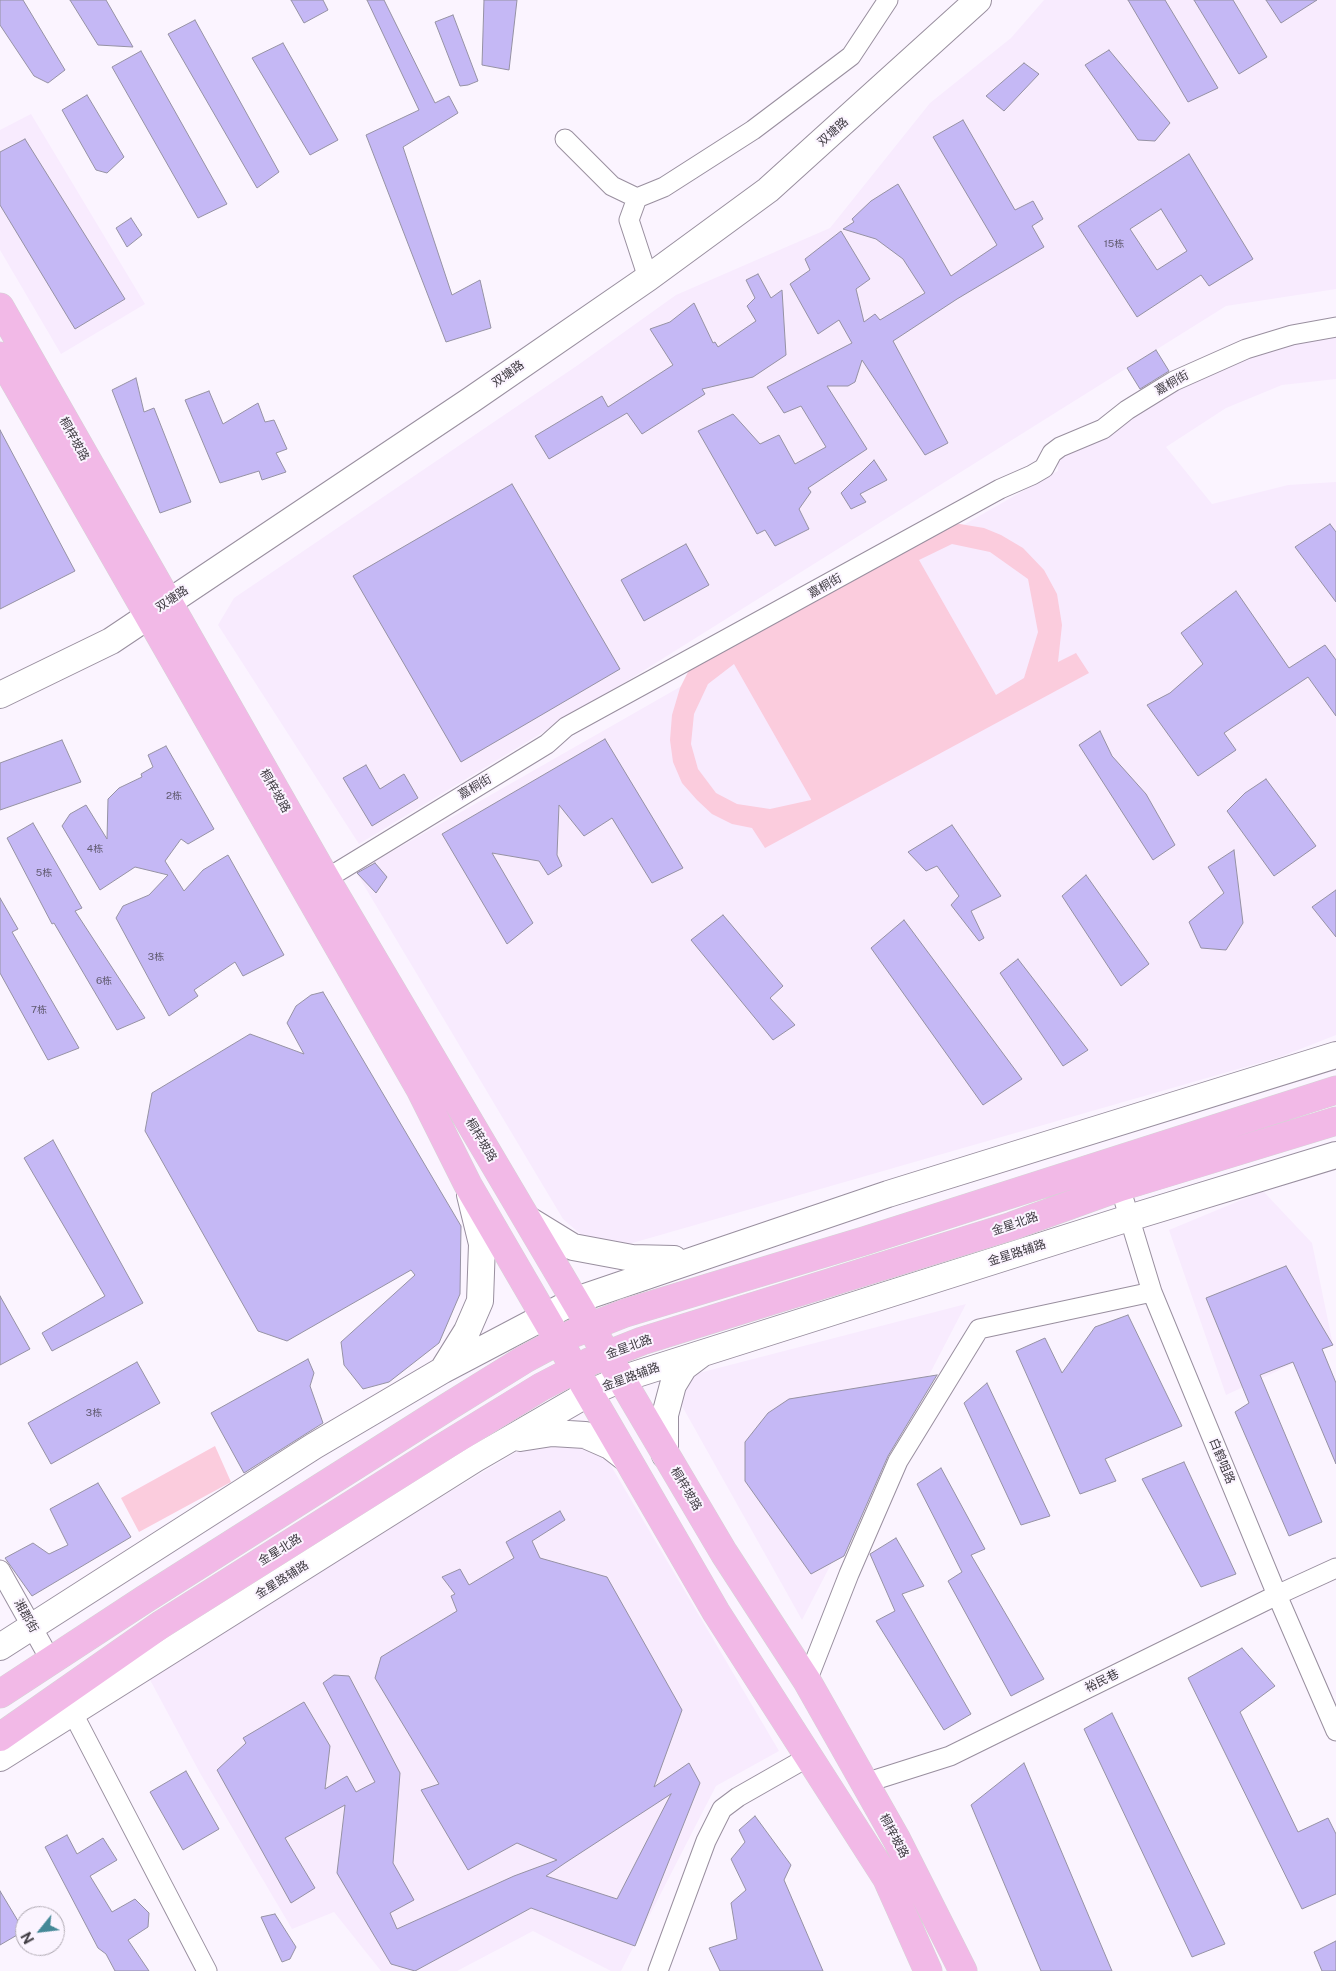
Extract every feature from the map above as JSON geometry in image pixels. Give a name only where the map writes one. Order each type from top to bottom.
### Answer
[{"type":"main road","name":"桐梓坡路","points":[[0,307],[158,608],[420,1089],[468,1185],[716,1612],[810,1756],[887,1880],[928,1971]]},
{"type":"main road","name":"桐梓坡路","points":[[0,356],[326,879],[529,1220],[665,1454],[724,1552],[806,1681],[897,1840],[963,1971]]},
{"type":"main road","points":[[0,1694],[446,1408],[559,1341],[590,1326],[625,1313],[864,1241],[1336,1090]]},
{"type":"main road","name":"金星北路","points":[[0,1737],[68,1703],[162,1624],[448,1444],[575,1369],[607,1354],[652,1338],[1012,1226],[1120,1187],[1336,1121]]},
{"type":"street","points":[[566,139],[612,186],[637,198],[664,187],[754,130],[851,56],[888,0]]},
{"type":"street","name":"双塘路","points":[[0,695],[111,641],[463,406],[648,278],[768,190],[978,0]]},
{"type":"street","points":[[637,198],[629,220],[648,278]]},
{"type":"street","name":"嘉桐街","points":[[326,879],[547,744],[566,727],[1000,490],[1032,475],[1044,468],[1052,453],[1060,447],[1102,429],[1127,410],[1174,381],[1246,349],[1292,335],[1336,327]]},
{"type":"street","points":[[0,1647],[314,1446],[442,1370],[544,1315],[576,1300],[888,1194],[1336,1055]]},
{"type":"street","name":"金星路辅路","points":[[0,1758],[68,1703],[507,1440],[589,1393],[621,1379],[702,1353],[1129,1218],[1336,1155]]},
{"type":"street","points":[[442,1370],[467,1331],[480,1301],[482,1244],[468,1185]]},
{"type":"street","name":"白鹤咀路","points":[[1120,1187],[1152,1292],[1277,1595],[1336,1731]]},
{"type":"street","points":[[529,1220],[573,1247],[632,1258],[690,1260]]},
{"type":"street","points":[[806,1681],[849,1574],[898,1461],[980,1329],[1152,1292]]},
{"type":"street","points":[[665,1454],[665,1415],[673,1385],[684,1367],[702,1353]]},
{"type":"street","points":[[507,1440],[552,1433],[585,1434],[610,1446],[628,1460]]},
{"type":"street","name":"裕民巷","points":[[865,1783],[950,1756],[1277,1595],[1336,1568]]},
{"type":"street","name":"湘郡街","points":[[0,1570],[51,1661]]},
{"type":"street","points":[[68,1703],[207,1971]]},
{"type":"street","points":[[658,1971],[706,1841],[722,1809],[738,1797],[810,1756]]},
{"type":"shaded area","points":[[1044,0],[1336,0],[1336,289],[1226,306],[611,691],[359,844],[218,625],[234,598],[578,365],[676,295],[830,228],[930,103],[1011,38]]},
{"type":"shaded area","points":[[31,114],[145,304],[61,354],[0,250],[0,130]]},
{"type":"shaded area","points":[[1336,329],[1336,379],[1282,385],[1226,408],[1166,447],[1212,504],[1288,485],[1336,482],[1336,1035],[1280,1057],[601,1252],[563,1219],[356,872],[1058,471],[1057,451],[1177,380]]},
{"type":"shaded area","points":[[960,524],[984,528],[1001,535],[1023,548],[1044,570],[1057,594],[1062,625],[1058,662],[1076,653],[1089,673],[765,848],[752,828],[732,824],[712,814],[682,783],[673,762],[670,740],[672,715],[680,688],[691,666],[944,525]],"holes":[[[952,544],[990,552],[1028,579],[1038,632],[1024,678],[996,695],[919,560]],[[734,664],[811,799],[811,800],[770,809],[737,804],[716,793],[698,769],[691,744],[694,714],[708,684]]]},
{"type":"shaded area","points":[[1263,1191],[1312,1243],[1333,1345],[1226,1395],[1169,1230]]},
{"type":"shaded area","points":[[966,1304],[802,1620],[668,1381]]},
{"type":"shaded area","points":[[533,1442],[600,1447],[779,1751],[716,1786],[621,1971],[611,1971],[533,1931],[457,1971],[381,1971],[334,1912],[292,1929],[200,1773],[149,1678],[252,1611]]},
{"type":"shaded area","points":[[215,1446],[231,1482],[139,1532],[121,1498]]},
{"type":"building","points":[[0,0],[23,0],[65,70],[48,83],[34,76],[0,25]]},
{"type":"building","points":[[70,0],[106,0],[133,47],[98,45]]},
{"type":"building","points":[[291,0],[323,0],[328,10],[304,23]]},
{"type":"building","points":[[367,0],[384,0],[435,103],[449,96],[458,113],[403,147],[452,295],[480,280],[491,328],[446,342],[366,135],[419,110]]},
{"type":"building","points":[[484,0],[517,0],[509,70],[482,65]]},
{"type":"building","points":[[1128,0],[1165,0],[1218,88],[1188,102]]},
{"type":"building","points":[[1194,0],[1233,0],[1267,57],[1239,74]]},
{"type":"building","points":[[1266,0],[1317,0],[1281,23]]},
{"type":"building","points":[[453,15],[478,81],[468,85],[460,86],[435,22]]},
{"type":"building","points":[[195,20],[279,172],[257,188],[168,34]]},
{"type":"building","points":[[283,43],[338,140],[310,155],[252,58]]},
{"type":"building","points":[[1109,50],[1170,123],[1155,141],[1138,140],[1085,65]]},
{"type":"building","points":[[141,51],[227,204],[198,218],[112,67]]},
{"type":"building","points":[[1024,63],[1039,74],[1004,111],[986,96]]},
{"type":"building","points":[[87,95],[124,157],[107,173],[96,170],[62,110]]},
{"type":"building","points":[[963,120],[1015,210],[1033,201],[1043,219],[1032,226],[1044,247],[957,299],[893,341],[948,443],[925,455],[862,360],[855,382],[848,386],[827,386],[867,449],[808,488],[811,492],[799,509],[809,529],[775,546],[765,530],[757,534],[698,431],[733,414],[760,444],[779,435],[795,464],[826,447],[801,406],[784,413],[767,387],[852,343],[839,320],[818,334],[790,284],[810,270],[805,259],[841,231],[870,279],[856,289],[864,322],[875,314],[880,320],[925,293],[903,259],[876,239],[843,229],[854,222],[852,219],[871,201],[898,184],[951,276],[997,245],[933,137]]},
{"type":"building","points":[[25,139],[125,299],[75,329],[0,205],[0,152]]},
{"type":"building","points":[[1189,154],[1253,259],[1209,286],[1201,275],[1137,317],[1078,226]],"holes":[[[1161,209],[1187,251],[1157,270],[1130,229]]]},
{"type":"building","points":[[131,218],[142,235],[127,247],[116,228]]},
{"type":"building","points":[[758,274],[771,298],[782,290],[786,355],[753,377],[702,389],[705,394],[642,434],[627,413],[549,459],[535,436],[602,396],[608,407],[673,365],[650,329],[670,322],[694,303],[713,343],[715,342],[718,347],[756,321],[747,306],[755,298],[746,280]]},
{"type":"building","points":[[1156,350],[1169,371],[1140,389],[1127,368]]},
{"type":"building","points":[[136,378],[144,412],[154,408],[191,502],[160,513],[112,390]]},
{"type":"building","points":[[209,391],[223,424],[258,403],[265,422],[274,420],[287,449],[276,453],[286,472],[262,480],[259,471],[220,483],[185,400]]},
{"type":"building","points":[[0,430],[75,571],[0,609]]},
{"type":"building","points":[[874,460],[887,480],[860,494],[866,502],[851,509],[841,493]]},
{"type":"building","points":[[512,484],[620,669],[461,762],[353,576]]},
{"type":"building","points":[[1330,524],[1336,532],[1336,602],[1295,547]]},
{"type":"building","points":[[686,544],[709,585],[644,621],[621,580]]},
{"type":"building","points":[[1236,591],[1289,668],[1325,645],[1336,660],[1336,716],[1308,677],[1224,733],[1236,750],[1198,776],[1147,705],[1170,693],[1203,664],[1181,633]]},
{"type":"building","points":[[1100,731],[1112,756],[1146,794],[1175,845],[1153,860],[1079,745]]},
{"type":"building","points":[[605,739],[683,868],[652,883],[612,818],[584,836],[559,805],[557,855],[562,866],[548,875],[539,861],[492,853],[533,923],[507,944],[442,834]]},
{"type":"building","points":[[62,740],[81,782],[0,810],[0,763]]},
{"type":"building","points":[[166,746],[214,829],[188,844],[181,839],[165,861],[184,891],[203,870],[228,855],[284,955],[243,976],[235,962],[194,990],[198,996],[169,1016],[116,918],[123,906],[149,895],[168,875],[135,867],[100,890],[62,826],[70,814],[86,805],[107,839],[108,799],[119,788],[142,777],[141,774],[153,767],[148,755]]},
{"type":"building","points":[[366,765],[380,789],[404,774],[418,798],[372,826],[343,778]]},
{"type":"building","points":[[1266,779],[1316,846],[1274,876],[1227,811],[1245,793]]},
{"type":"building","points":[[33,823],[82,908],[75,911],[145,1018],[117,1030],[54,923],[52,924],[7,838]]},
{"type":"building","points":[[952,825],[1001,896],[971,911],[984,938],[979,941],[951,905],[959,896],[937,866],[926,871],[908,852]]},
{"type":"building","points":[[1234,850],[1243,923],[1226,950],[1201,948],[1189,922],[1224,893],[1208,867]]},
{"type":"building","points":[[375,863],[387,877],[376,893],[357,873]]},
{"type":"building","points":[[1086,875],[1149,964],[1121,986],[1062,896]]},
{"type":"building","points":[[1336,890],[1336,937],[1312,907]]},
{"type":"building","points":[[0,898],[18,929],[12,932],[79,1048],[48,1060],[0,973]]},
{"type":"building","points":[[723,915],[783,986],[770,998],[795,1025],[773,1040],[691,940]]},
{"type":"building","points":[[904,920],[1022,1079],[983,1105],[871,948]]},
{"type":"building","points":[[1018,959],[1088,1050],[1063,1066],[1000,973]]},
{"type":"building","points":[[323,992],[461,1226],[460,1294],[439,1343],[389,1382],[363,1389],[344,1365],[341,1342],[415,1275],[411,1270],[287,1341],[258,1331],[145,1131],[152,1093],[250,1034],[304,1054],[287,1023],[296,1006],[311,995]]},
{"type":"building","points":[[53,1140],[143,1303],[52,1351],[42,1333],[105,1296],[24,1158]]},
{"type":"building","points":[[1286,1266],[1333,1345],[1322,1349],[1336,1383],[1336,1464],[1293,1362],[1260,1375],[1322,1522],[1289,1536],[1235,1412],[1249,1403],[1206,1298]]},
{"type":"building","points":[[0,1296],[30,1349],[0,1365]]},
{"type":"building","points":[[1128,1315],[1182,1426],[1105,1459],[1116,1481],[1080,1494],[1016,1351],[1045,1338],[1062,1373],[1095,1327]]},
{"type":"building","points":[[308,1359],[314,1373],[310,1386],[323,1423],[244,1473],[211,1413]]},
{"type":"building","points":[[137,1362],[160,1403],[51,1464],[28,1423]]},
{"type":"building","points":[[937,1375],[888,1456],[844,1556],[811,1574],[745,1481],[745,1442],[768,1413],[789,1399]]},
{"type":"building","points":[[987,1383],[1050,1516],[1021,1525],[964,1403]]},
{"type":"building","points":[[1184,1462],[1236,1574],[1201,1587],[1142,1479]]},
{"type":"building","points":[[941,1468],[985,1549],[971,1555],[1044,1679],[1011,1696],[948,1581],[962,1572],[917,1484]]},
{"type":"building","points":[[98,1483],[131,1537],[32,1596],[5,1558],[33,1543],[49,1554],[68,1545],[50,1509]]},
{"type":"building","points":[[560,1511],[565,1520],[532,1541],[540,1558],[607,1577],[682,1710],[654,1787],[689,1763],[700,1783],[635,1946],[531,1908],[415,1971],[391,1964],[337,1873],[345,1805],[285,1838],[315,1888],[291,1903],[217,1770],[246,1743],[243,1738],[304,1702],[330,1746],[325,1789],[347,1776],[356,1792],[375,1782],[323,1683],[334,1675],[349,1676],[400,1773],[393,1863],[414,1900],[390,1913],[397,1929],[514,1876],[557,1860],[517,1843],[468,1870],[421,1790],[439,1784],[375,1678],[381,1657],[457,1611],[451,1596],[455,1594],[442,1577],[460,1569],[469,1585],[514,1558],[506,1542]],"holes":[[[671,1794],[617,1899],[546,1876]]]},
{"type":"building","points":[[896,1538],[924,1586],[902,1594],[971,1714],[944,1730],[876,1621],[895,1611],[870,1554]]},
{"type":"building","points":[[1242,1648],[1275,1686],[1240,1712],[1298,1832],[1328,1818],[1336,1834],[1336,1894],[1302,1909],[1188,1678]]},
{"type":"building","points":[[1112,1713],[1225,1944],[1192,1957],[1084,1729]]},
{"type":"building","points":[[1024,1763],[1112,1971],[1041,1971],[971,1805]]},
{"type":"building","points":[[186,1771],[219,1829],[183,1850],[150,1792]]},
{"type":"building","points":[[755,1816],[791,1865],[784,1880],[823,1971],[720,1971],[709,1948],[737,1939],[731,1903],[746,1890],[731,1859],[745,1842],[739,1830]]},
{"type":"building","points":[[67,1835],[77,1854],[103,1838],[117,1860],[90,1876],[112,1912],[135,1899],[149,1913],[148,1927],[128,1940],[149,1971],[115,1971],[106,1954],[98,1948],[45,1847]]},
{"type":"building","points":[[0,1891],[15,1916],[15,1936],[0,1945]]},
{"type":"building","points":[[275,1914],[296,1947],[290,1959],[282,1962],[261,1917]]},
{"type":"building","points":[[1336,1941],[1336,1971],[1322,1971],[1314,1952]]}]
